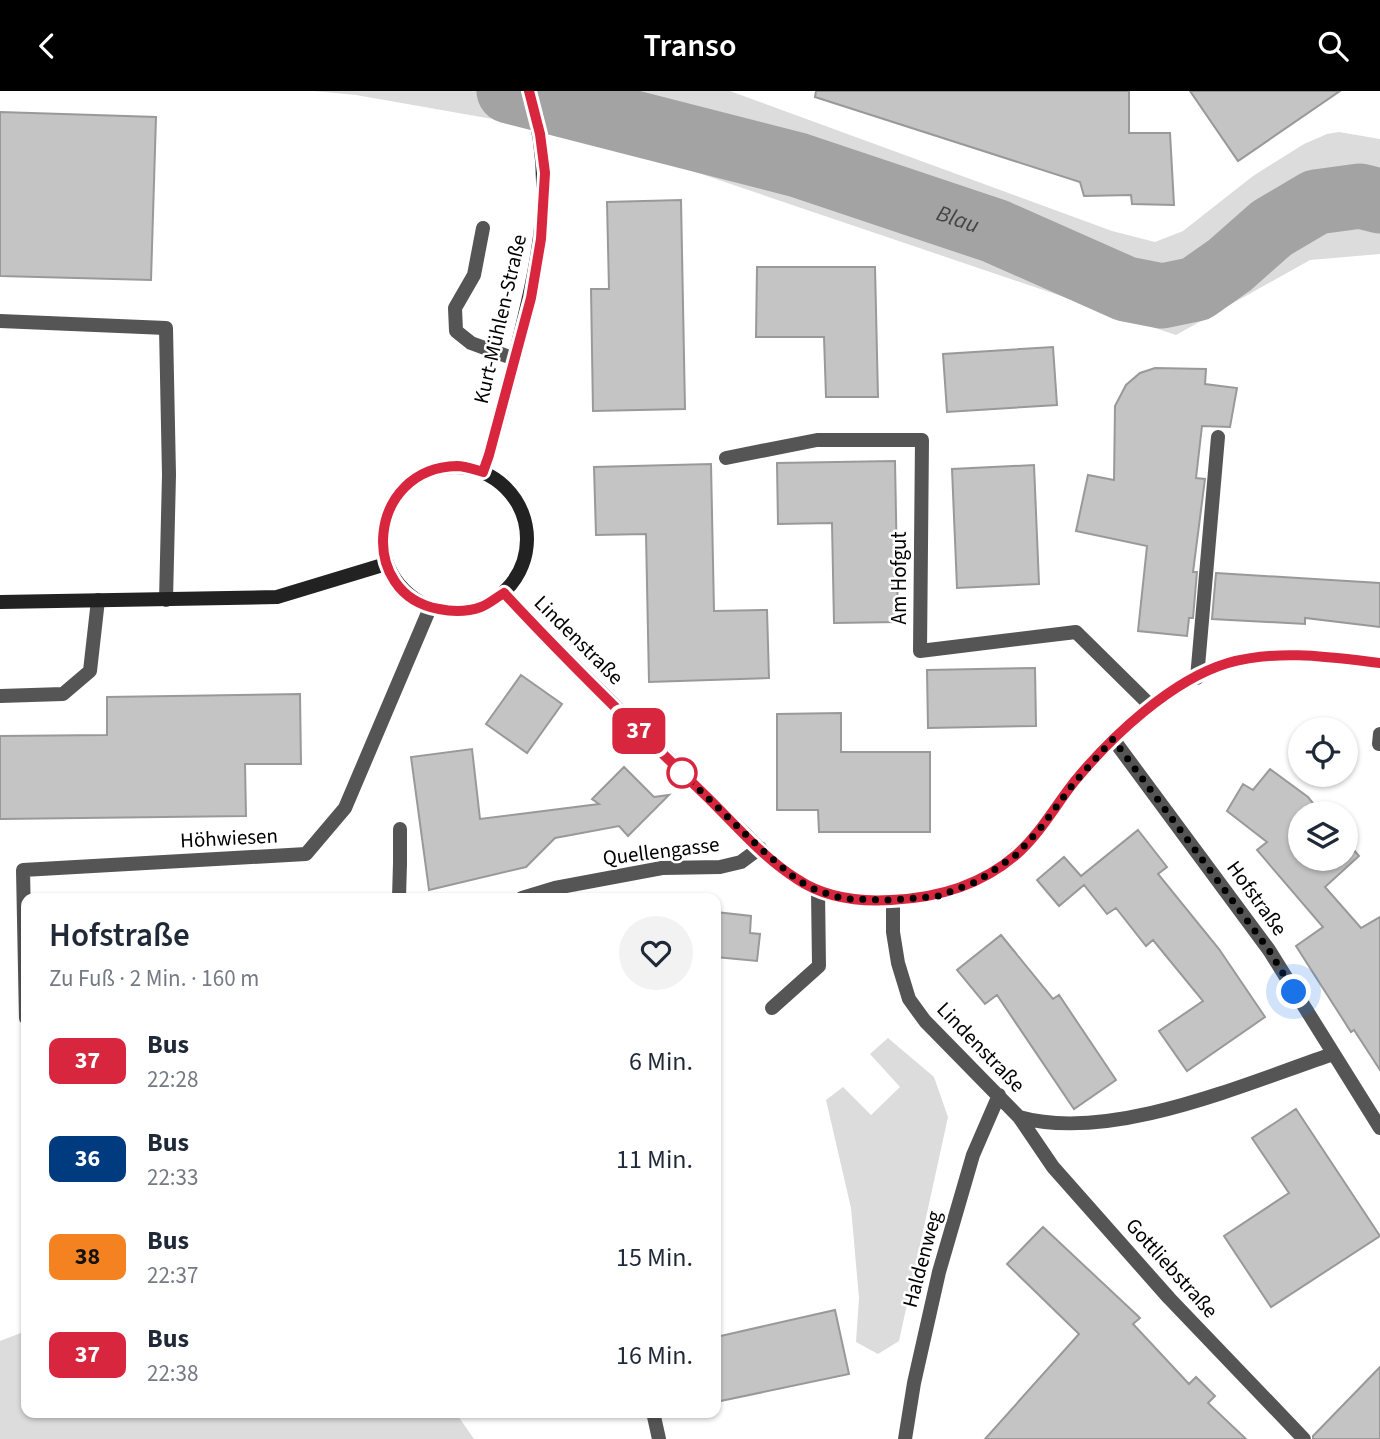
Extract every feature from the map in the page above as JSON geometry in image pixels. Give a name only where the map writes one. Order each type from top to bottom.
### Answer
[{"type":"street","name":"Kurt-Mühlen-Straße","points":[[483,472],[531,298],[541,239],[545,173],[540,134],[529,91]]},
{"type":"street","points":[[482,228],[474,275],[456,308],[456,331],[471,343],[515,359]]},
{"type":"street","points":[[0,321],[166,328],[169,475],[166,600]]},
{"type":"street","points":[[1197,678],[1218,437]]},
{"type":"street","name":"Am Hofgut","points":[[726,458],[817,440],[922,440],[920,651],[1076,632],[1151,706]]},
{"type":"street","points":[[460,466],[483,472],[504,485],[519,504],[527,527],[527,551],[519,574],[504,593],[481,607],[456,612],[430,608],[411,597],[396,583],[386,564],[382,540],[386,516],[397,495],[414,479],[436,469],[460,466]]},
{"type":"street","points":[[0,601],[277,597],[386,564]]},
{"type":"street","name":"Lindenstraße","points":[[504,593],[591,683],[760,848],[797,880],[818,891],[845,899],[893,900],[893,932],[898,963],[909,999],[925,1021],[1019,1117],[1043,1123],[1076,1125],[1121,1119],[1190,1102],[1333,1054]]},
{"type":"street","points":[[0,696],[63,694],[90,671],[98,600]]},
{"type":"street","name":"Höhwiesen","points":[[23,893],[23,870],[306,854],[345,808],[430,608]]},
{"type":"street","points":[[893,900],[939,896],[978,881],[1016,855],[1113,739],[1151,706],[1197,678],[1227,664],[1264,657],[1316,656],[1380,663]]},
{"type":"street","name":"Hofstraße","points":[[1113,739],[1269,950],[1380,1128]]},
{"type":"street","points":[[399,893],[400,829]]},
{"type":"street","name":"Quellengasse","points":[[538,893],[662,868],[720,867],[741,862],[760,848]]},
{"type":"street","points":[[782,1005],[819,966],[818,891]]},
{"type":"street","name":"Haldenweg","points":[[905,1439],[914,1383],[939,1272],[973,1155],[999,1095]]},
{"type":"street","name":"Gottliebstraße","points":[[1019,1117],[1053,1167],[1169,1298],[1304,1439]]},
{"type":"street","points":[[654,1418],[659,1439]]},
{"type":"shaded area","points":[[314,91],[485,91],[504,121],[356,95]]},
{"type":"shaded area","points":[[580,91],[730,91],[1112,231],[1155,242],[1183,231],[1253,176],[1304,144],[1339,132],[1380,139],[1380,254],[1310,260],[1176,335],[589,136]]},
{"type":"shaded area","points":[[888,1038],[934,1077],[948,1117],[899,1341],[878,1354],[856,1342],[859,1298],[851,1208],[826,1100],[843,1087],[871,1115],[900,1087],[870,1054]]},
{"type":"shaded area","points":[[21,1333],[21,1418],[459,1418],[474,1439],[0,1439],[0,1341]]},
{"type":"building","points":[[816,91],[1129,91],[1129,133],[1170,133],[1174,205],[1132,204],[1131,195],[1084,196],[1080,182],[815,97]]},
{"type":"building","points":[[1190,91],[1340,91],[1238,161]]},
{"type":"building","points":[[0,112],[156,117],[151,280],[0,276]]},
{"type":"building","points":[[681,200],[685,409],[593,411],[591,289],[609,289],[607,202]]},
{"type":"building","points":[[757,267],[875,267],[878,397],[826,397],[824,337],[756,337]]},
{"type":"building","points":[[1053,347],[1057,405],[947,412],[943,354]]},
{"type":"building","points":[[1155,368],[1206,369],[1205,384],[1237,388],[1230,427],[1202,426],[1196,478],[1205,479],[1193,572],[1197,572],[1193,618],[1189,618],[1187,636],[1138,631],[1147,546],[1076,531],[1088,475],[1114,480],[1115,406],[1126,385],[1140,373]]},
{"type":"building","points":[[895,461],[898,622],[834,623],[832,523],[778,524],[777,463]]},
{"type":"building","points":[[711,464],[714,611],[767,610],[769,678],[649,682],[646,534],[596,535],[594,467]]},
{"type":"building","points":[[1034,465],[1039,584],[957,588],[952,469]]},
{"type":"building","points":[[1216,573],[1380,583],[1380,627],[1305,618],[1305,624],[1212,619]]},
{"type":"building","points":[[1035,668],[1036,726],[928,728],[927,670]]},
{"type":"building","points":[[521,675],[562,704],[527,753],[486,724]]},
{"type":"building","points":[[300,694],[301,764],[245,764],[246,816],[0,819],[0,736],[107,735],[107,697]]},
{"type":"building","points":[[841,713],[841,752],[930,752],[930,832],[819,832],[818,810],[777,810],[777,714]]},
{"type":"building","points":[[472,749],[480,819],[599,804],[592,799],[624,767],[654,797],[669,795],[628,836],[619,826],[555,838],[526,867],[429,890],[411,757]]},
{"type":"building","points":[[1270,769],[1288,782],[1288,787],[1294,787],[1308,797],[1311,801],[1288,801],[1288,871],[1343,871],[1325,887],[1361,928],[1380,917],[1380,1070],[1354,1030],[1351,1032],[1296,946],[1323,927],[1257,850],[1267,842],[1227,811],[1243,784],[1253,790]]},
{"type":"building","points":[[1138,830],[1167,867],[1158,874],[1219,949],[1265,1017],[1187,1071],[1159,1031],[1203,1001],[1153,940],[1146,946],[1116,908],[1107,914],[1084,885],[1059,906],[1037,880],[1064,857],[1081,876]]},
{"type":"building","points":[[721,913],[751,916],[750,933],[760,934],[757,961],[721,957]]},
{"type":"building","points":[[1001,935],[1053,999],[1059,995],[1116,1080],[1074,1109],[997,995],[985,1004],[957,970]]},
{"type":"building","points":[[1296,1109],[1380,1236],[1271,1307],[1224,1236],[1289,1193],[1252,1138]]},
{"type":"building","points":[[1043,1227],[1140,1318],[1133,1324],[1189,1384],[1196,1377],[1215,1396],[1208,1403],[1246,1439],[985,1439],[1079,1334],[1007,1264]]},
{"type":"building","points":[[835,1310],[849,1374],[721,1401],[721,1336]]},
{"type":"building","points":[[1380,1367],[1380,1439],[1313,1439],[1313,1436]]},
{"type":"waterway","name":"Blau","points":[[509,91],[798,165],[995,231],[1126,289],[1162,296],[1196,289],[1230,265],[1272,228],[1316,202],[1360,196],[1380,201]]},
{"type":"bus line","name":"37","points":[[529,91],[540,134],[545,173],[541,239],[531,298],[489,455],[483,472],[460,466],[436,469],[414,479],[397,495],[386,516],[382,540],[386,564],[396,583],[411,597],[430,608],[456,612],[481,607],[504,593],[687,777],[782,869],[797,880],[818,891],[845,899],[869,901],[939,896],[978,881],[1016,855],[1113,739],[1151,706],[1187,683],[1227,664],[1264,657],[1316,656],[1380,663]]},
{"type":"route","points":[[682,773],[782,869],[797,880],[818,891],[845,899],[893,900],[939,896],[978,881],[1016,855],[1113,739],[1269,950],[1294,992]]}]
